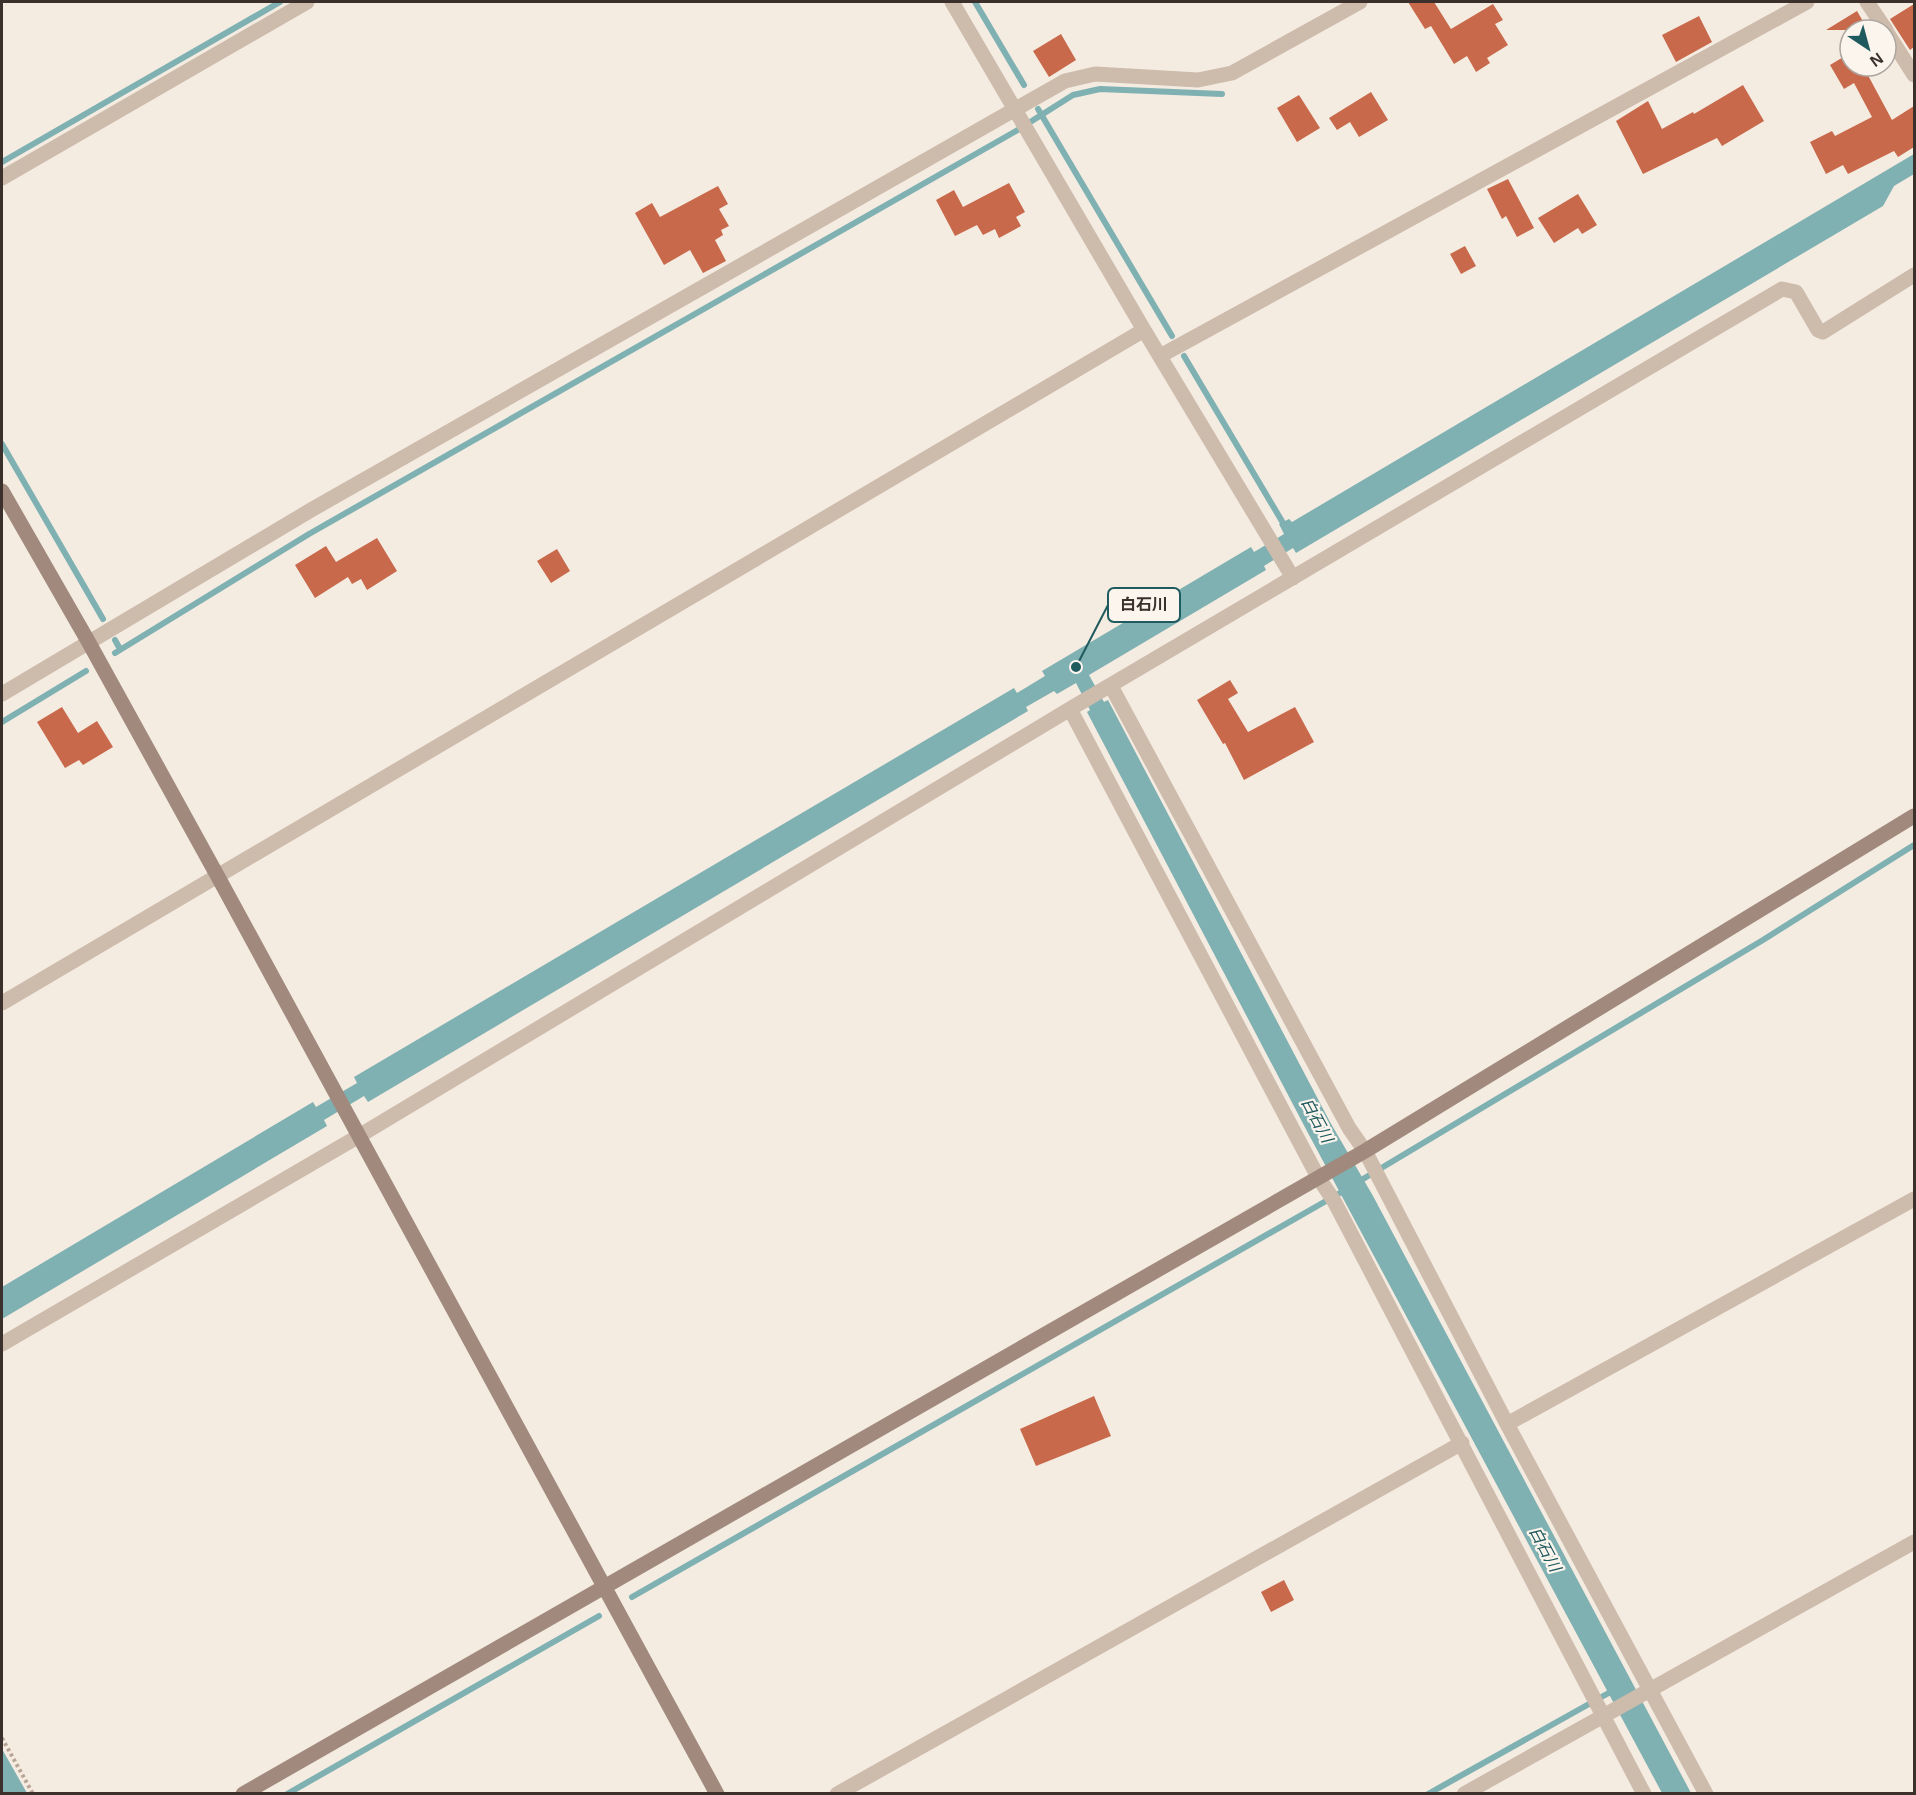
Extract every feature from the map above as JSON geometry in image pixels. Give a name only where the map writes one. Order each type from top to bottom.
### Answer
[{"type":"street","points":[[2,178],[307,2]]},
{"type":"street","points":[[952,2],[1144,330],[1293,578]]},
{"type":"street","points":[[2,694],[311,510],[1022,120],[1065,81],[1095,74],[1198,80],[1232,73],[1360,2]]},
{"type":"street","points":[[1160,356],[1807,2]]},
{"type":"street","points":[[1867,2],[1878,18]]},
{"type":"street","points":[[1898,49],[1914,75]]},
{"type":"street","points":[[2,1344],[359,1136],[1076,706],[1782,289],[1796,292],[1818,330],[1823,332],[1914,275]]},
{"type":"street","points":[[2,1003],[1144,330]]},
{"type":"street","points":[[2,491],[217,875],[717,1794]]},
{"type":"street","points":[[1107,688],[1362,1152],[1376,1172],[1507,1424],[1706,1794]]},
{"type":"street","points":[[1076,706],[1644,1794]]},
{"type":"street","points":[[243,1794],[1362,1152],[1914,816]]},
{"type":"street","points":[[1507,1424],[1914,1199]]},
{"type":"street","points":[[837,1794],[1462,1443]]},
{"type":"street","points":[[1464,1794],[1599,1708],[1649,1689],[1914,1542]]},
{"type":"path","points":[[2,1738],[33,1794]]},
{"type":"water","points":[[1914,154],[1914,174],[1894,186],[1883,206],[1296,553],[1293,548],[1264,566],[1266,570],[1089,675],[1104,702],[1108,700],[1330,1122],[1373,1196],[1691,1793],[1662,1793],[1308,1133],[1087,712],[1090,710],[1076,683],[1057,694],[1054,691],[1026,707],[1028,711],[368,1102],[364,1096],[324,1120],[327,1126],[2,1319],[2,1287],[313,1102],[316,1107],[357,1083],[354,1077],[1014,688],[1017,693],[1045,676],[1042,671],[1251,547],[1254,552],[1284,534],[1279,524],[1289,519],[1292,522]]},
{"type":"water","points":[[2,1749],[27,1793],[2,1793]]},
{"type":"building","points":[[1408,2],[1434,2],[1451,29],[1493,4],[1503,20],[1495,24],[1508,45],[1487,58],[1490,63],[1476,72],[1467,56],[1454,64],[1431,26],[1425,29]]},
{"type":"building","points":[[1914,4],[1914,47],[1910,50],[1898,31],[1898,18],[1892,18]]},
{"type":"building","points":[[1857,11],[1861,18],[1846,18]]},
{"type":"building","points":[[1699,16],[1712,42],[1676,62],[1662,35]]},
{"type":"building","points":[[1838,23],[1838,30],[1826,30]]},
{"type":"building","points":[[1061,34],[1076,60],[1049,77],[1033,51]]},
{"type":"building","points":[[1838,60],[1838,78],[1869,78],[1892,120],[1914,106],[1914,147],[1898,157],[1894,151],[1848,174],[1843,165],[1826,174],[1810,142],[1832,131],[1835,136],[1872,117],[1854,83],[1844,89],[1830,65]]},
{"type":"building","points":[[1743,85],[1764,121],[1722,146],[1717,138],[1643,174],[1616,121],[1648,101],[1662,129],[1693,112],[1694,114]]},
{"type":"building","points":[[1371,92],[1388,120],[1359,137],[1350,122],[1337,130],[1329,118]]},
{"type":"building","points":[[1299,95],[1320,128],[1297,142],[1277,108]]},
{"type":"building","points":[[1508,179],[1534,228],[1517,237],[1506,216],[1502,219],[1487,189]]},
{"type":"building","points":[[1009,183],[1025,212],[1016,217],[1021,226],[999,238],[995,229],[983,235],[977,225],[955,236],[936,200],[954,190],[963,207]]},
{"type":"building","points":[[718,186],[728,204],[719,209],[729,226],[721,230],[723,235],[715,240],[726,261],[703,273],[690,250],[664,265],[635,213],[652,203],[660,217]]},
{"type":"building","points":[[1578,194],[1597,225],[1582,234],[1578,228],[1554,243],[1538,218]]},
{"type":"building","points":[[1465,246],[1476,266],[1461,274],[1450,254]]},
{"type":"building","points":[[377,538],[397,571],[367,590],[361,579],[352,584],[348,577],[315,598],[295,565],[326,546],[336,562]]},
{"type":"building","points":[[557,549],[570,571],[551,583],[537,561]]},
{"type":"building","points":[[1230,680],[1238,693],[1228,699],[1248,732],[1295,707],[1314,742],[1244,780],[1225,743],[1223,744],[1197,700]]},
{"type":"building","points":[[62,707],[78,733],[97,721],[113,747],[83,765],[79,760],[65,768],[37,722]]},
{"type":"building","points":[[1094,1396],[1111,1436],[1036,1466],[1020,1429]]},
{"type":"building","points":[[1284,1580],[1294,1600],[1271,1612],[1261,1592]]},
{"type":"waterway","points":[[2,162],[280,2]]},
{"type":"waterway","points":[[975,2],[1024,85]]},
{"type":"waterway","points":[[115,653],[309,534],[1016,131],[1073,95],[1100,89],[1222,94]]},
{"type":"waterway","points":[[1038,109],[1172,336]]},
{"type":"waterway","points":[[1184,356],[1286,528]]},
{"type":"waterway","points":[[2,444],[103,619]]},
{"type":"waterway","points":[[115,640],[120,649]]},
{"type":"waterway","points":[[2,722],[86,671]]},
{"type":"waterway","points":[[1358,1182],[1763,940],[1914,845]]},
{"type":"waterway","points":[[632,1597],[1347,1189]]},
{"type":"waterway","points":[[287,1794],[599,1616]]},
{"type":"waterway","points":[[1428,1794],[1614,1690]]},
{"type":"place","name":"白石川","points":[[1076,667]]}]
